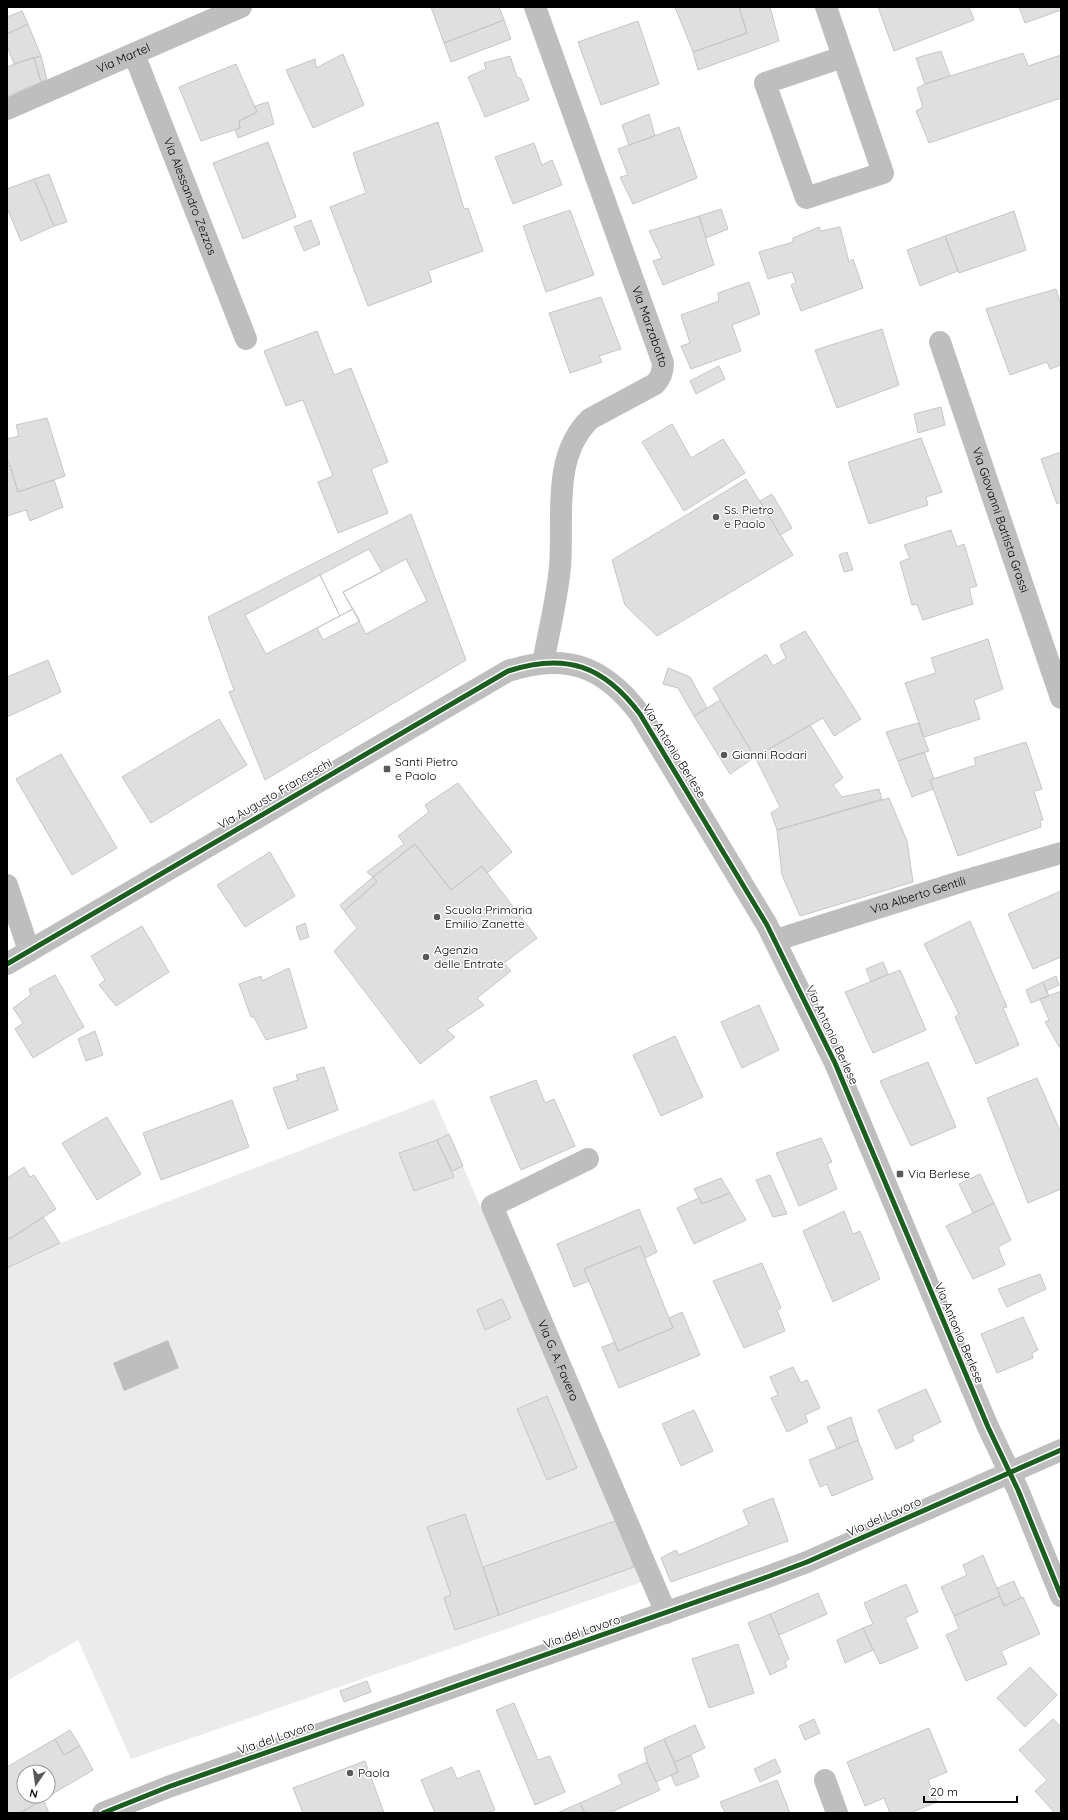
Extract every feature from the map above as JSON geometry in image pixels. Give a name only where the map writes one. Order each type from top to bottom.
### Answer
[{"type":"street","name":"Via Martel","points":[[7,109],[241,7]]},
{"type":"street","name":"Via Marzabotto","points":[[535,7],[663,363],[663,371],[655,384],[590,419],[579,431],[571,447],[561,501],[561,550],[552,663]]},
{"type":"street","points":[[826,7],[883,173],[806,198],[765,83],[843,57]]},
{"type":"street","name":"Via Alessandro Zezzos","points":[[134,54],[246,339]]},
{"type":"street","name":"Via Giovanni Battista Grassi","points":[[940,342],[1061,698]]},
{"type":"street","name":"Via Antonio Berlese","points":[[552,663],[582,668],[598,674],[626,695],[648,727],[776,940],[835,1063],[985,1420],[1009,1472],[1061,1596]]},
{"type":"street","name":"Via Augusto Franceschi","points":[[7,964],[492,678],[508,670],[526,665],[552,663]]},
{"type":"street","name":"Via Alberto Gentili","points":[[776,940],[960,882],[1061,853]]},
{"type":"street","points":[[7,885],[29,951]]},
{"type":"street","name":"Via G. A. Favero","points":[[588,1159],[492,1206],[666,1613]]},
{"type":"street","name":"Via del Lavoro","points":[[103,1813],[168,1787],[666,1613],[807,1562],[1061,1450]]},
{"type":"street","points":[[825,1780],[837,1813]]},
{"type":"shaded area","points":[[434,1099],[642,1582],[131,1759],[78,1640],[7,1681],[7,1268],[60,1243]]},
{"type":"shaded area","points":[[168,1340],[179,1368],[124,1391],[113,1363]]},
{"type":"building","points":[[431,7],[499,7],[504,20],[444,43]]},
{"type":"building","points":[[675,7],[739,7],[747,33],[693,52]]},
{"type":"building","points":[[739,7],[770,7],[779,41],[698,70],[693,52],[747,33]]},
{"type":"building","points":[[878,7],[969,7],[974,20],[894,51]]},
{"type":"building","points":[[1019,7],[1061,7],[1061,10],[1025,23]]},
{"type":"building","points":[[22,11],[28,24],[7,34],[7,17]]},
{"type":"building","points":[[504,20],[511,39],[451,62],[444,43]]},
{"type":"building","points":[[638,21],[659,84],[601,105],[578,42]]},
{"type":"building","points":[[28,24],[41,56],[14,64],[7,46],[7,34]]},
{"type":"building","points":[[941,51],[950,76],[925,84],[916,58]]},
{"type":"building","points":[[1023,53],[1028,66],[1061,55],[1061,98],[929,143],[916,111],[923,107],[917,88],[925,84]]},
{"type":"building","points":[[343,54],[364,105],[313,128],[286,70],[315,59],[316,68]]},
{"type":"building","points":[[41,56],[47,80],[41,82],[34,58]]},
{"type":"building","points":[[510,56],[517,77],[521,79],[529,100],[485,117],[468,77],[486,69],[484,63]]},
{"type":"building","points":[[34,57],[41,82],[7,96],[7,67]]},
{"type":"building","points":[[236,64],[257,112],[239,121],[240,128],[201,141],[179,87]]},
{"type":"building","points":[[268,102],[274,124],[238,138],[235,130],[240,128],[239,121],[257,112],[255,106]]},
{"type":"building","points":[[649,114],[655,136],[629,145],[622,125]]},
{"type":"building","points":[[438,122],[464,209],[468,208],[483,251],[428,271],[432,282],[368,306],[330,207],[366,193],[353,153]]},
{"type":"building","points":[[679,127],[697,178],[633,204],[620,177],[628,175],[618,149]]},
{"type":"building","points":[[268,142],[296,217],[243,239],[213,163]]},
{"type":"building","points":[[534,143],[542,165],[552,160],[562,185],[513,204],[495,157]]},
{"type":"building","points":[[49,174],[67,222],[54,226],[34,179]]},
{"type":"building","points":[[34,179],[54,226],[21,241],[7,208],[7,189]]},
{"type":"building","points":[[721,209],[728,229],[706,238],[699,216]]},
{"type":"building","points":[[570,210],[594,275],[546,292],[523,226]]},
{"type":"building","points":[[1014,211],[1026,250],[959,273],[945,236]]},
{"type":"building","points":[[699,216],[714,265],[663,285],[653,261],[662,258],[649,231]]},
{"type":"building","points":[[311,220],[320,244],[304,251],[294,227]]},
{"type":"building","points":[[819,227],[821,231],[840,227],[849,262],[853,259],[863,288],[801,311],[791,285],[796,282],[792,272],[768,279],[759,252],[793,242],[793,238]]},
{"type":"building","points":[[945,236],[958,271],[920,286],[907,250]]},
{"type":"building","points":[[749,282],[760,314],[732,325],[741,351],[691,369],[681,346],[690,343],[681,315],[719,301],[718,293]]},
{"type":"building","points":[[1056,289],[1061,305],[1061,365],[1050,369],[1047,362],[1010,375],[986,309]]},
{"type":"building","points":[[601,297],[621,349],[599,356],[602,362],[570,373],[549,313]]},
{"type":"building","points":[[882,329],[899,385],[837,408],[815,350]]},
{"type":"building","points":[[317,331],[334,375],[351,368],[388,462],[371,469],[388,513],[338,533],[318,482],[333,476],[303,400],[286,406],[264,351]]},
{"type":"building","points":[[719,366],[725,379],[696,394],[690,381]]},
{"type":"building","points":[[941,407],[945,425],[918,433],[914,414]]},
{"type":"building","points":[[47,418],[65,476],[18,492],[7,457],[7,439],[19,436],[16,425]]},
{"type":"building","points":[[672,424],[691,458],[723,439],[745,473],[684,511],[642,442]]},
{"type":"building","points":[[921,438],[942,492],[926,497],[928,505],[869,524],[848,462]]},
{"type":"building","points":[[1061,452],[1061,502],[1057,504],[1041,459]]},
{"type":"building","points":[[10,465],[18,492],[54,480],[63,507],[30,521],[26,510],[7,516],[7,466]]},
{"type":"building","points":[[746,479],[793,555],[657,636],[625,605],[612,560]]},
{"type":"building","points":[[772,494],[792,528],[780,535],[760,501]]},
{"type":"building","points":[[411,514],[466,660],[265,780],[229,692],[234,690],[208,617]]},
{"type":"building","points":[[951,530],[957,547],[964,544],[977,586],[969,588],[973,604],[923,620],[917,604],[912,605],[900,562],[910,558],[904,545]]},
{"type":"building","points":[[369,549],[382,572],[343,592],[353,609],[340,616],[320,575]]},
{"type":"building","points":[[847,552],[853,570],[844,572],[839,555]]},
{"type":"building","points":[[406,559],[427,601],[366,634],[343,592]]},
{"type":"building","points":[[320,575],[340,616],[266,654],[245,615]]},
{"type":"building","points":[[353,609],[360,621],[323,640],[317,628]]},
{"type":"building","points":[[805,631],[861,719],[834,736],[823,718],[755,757],[713,688],[766,654],[773,666],[786,658],[780,645]]},
{"type":"building","points":[[988,639],[1003,689],[974,700],[980,719],[924,737],[905,683],[936,673],[931,658]]},
{"type":"building","points":[[48,660],[61,692],[7,717],[7,677]]},
{"type":"building","points":[[668,668],[690,677],[707,708],[694,716],[678,688],[663,684]]},
{"type":"building","points":[[720,700],[755,757],[730,774],[694,716]]},
{"type":"building","points":[[219,719],[247,765],[151,823],[122,777]]},
{"type":"building","points":[[918,723],[929,751],[898,761],[886,732]]},
{"type":"building","points":[[810,725],[843,778],[833,785],[842,797],[879,789],[882,799],[777,830],[771,813],[780,807],[755,757]]},
{"type":"building","points":[[1026,742],[1042,789],[1034,791],[1043,820],[1040,820],[1041,827],[958,856],[930,780],[976,765],[974,758]]},
{"type":"building","points":[[924,752],[934,779],[930,780],[933,789],[912,797],[898,761]]},
{"type":"building","points":[[61,754],[117,848],[72,875],[16,779]]},
{"type":"building","points":[[458,783],[512,852],[487,873],[482,866],[451,890],[415,844],[373,877],[367,872],[404,844],[398,836],[429,812],[425,805]]},
{"type":"building","points":[[889,798],[907,841],[913,882],[800,916],[782,875],[777,830]]},
{"type":"building","name":"Agenzia delle Entrate","points":[[415,844],[451,890],[482,866],[537,938],[504,963],[511,971],[477,998],[484,1005],[447,1030],[455,1037],[420,1064],[334,951],[357,928],[344,911],[377,882],[373,877]]},
{"type":"building","points":[[270,852],[295,896],[245,927],[217,885]]},
{"type":"building","points":[[373,877],[377,882],[344,911],[340,905]]},
{"type":"building","points":[[1061,891],[1061,957],[1033,969],[1008,914]]},
{"type":"building","points":[[970,921],[1007,1007],[1003,1008],[1019,1045],[976,1064],[955,1017],[959,1014],[924,944]]},
{"type":"building","points":[[305,923],[309,937],[300,940],[296,927]]},
{"type":"building","points":[[142,926],[169,972],[116,1006],[99,985],[105,980],[91,956]]},
{"type":"building","points":[[883,962],[888,974],[871,982],[866,969]]},
{"type":"building","points":[[289,968],[307,1028],[266,1040],[254,1017],[251,1017],[239,984],[261,976],[262,981]]},
{"type":"building","points":[[900,970],[926,1030],[873,1053],[845,992]]},
{"type":"building","points":[[55,975],[84,1027],[33,1058],[15,1029],[23,1023],[13,1008],[31,995],[29,989]]},
{"type":"building","points":[[1056,976],[1059,985],[1046,991],[1043,982]]},
{"type":"building","points":[[1043,982],[1049,996],[1031,1003],[1026,990]]},
{"type":"building","points":[[1061,991],[1061,1050],[1045,1022],[1049,1020],[1040,999]]},
{"type":"building","points":[[759,1005],[779,1050],[742,1068],[721,1022]]},
{"type":"building","points":[[95,1031],[103,1055],[86,1061],[78,1039]]},
{"type":"building","points":[[675,1036],[703,1097],[661,1116],[633,1055]]},
{"type":"building","points":[[928,1062],[956,1127],[911,1146],[880,1081]]},
{"type":"building","points":[[324,1067],[338,1110],[288,1129],[273,1088],[298,1080],[296,1075]]},
{"type":"building","points":[[1037,1078],[1061,1133],[1061,1189],[1028,1203],[987,1098]]},
{"type":"building","points":[[536,1080],[545,1103],[554,1099],[575,1146],[521,1170],[490,1097]]},
{"type":"building","points":[[232,1100],[249,1147],[161,1180],[143,1133]]},
{"type":"building","points":[[107,1117],[141,1174],[97,1200],[62,1143]]},
{"type":"building","points":[[449,1134],[463,1166],[452,1171],[437,1140]]},
{"type":"building","points":[[821,1138],[832,1162],[827,1164],[837,1189],[799,1206],[776,1153]]},
{"type":"building","points":[[437,1140],[454,1177],[414,1191],[399,1153]]},
{"type":"building","points":[[24,1167],[30,1177],[34,1175],[56,1209],[9,1239],[7,1236],[7,1178]]},
{"type":"building","points":[[980,1174],[994,1203],[973,1213],[959,1184]]},
{"type":"building","points":[[770,1175],[787,1214],[773,1217],[756,1180]]},
{"type":"building","points":[[721,1178],[730,1193],[702,1204],[694,1189]]},
{"type":"building","points":[[730,1193],[746,1220],[694,1244],[677,1208],[699,1198],[702,1204]]},
{"type":"building","points":[[994,1203],[1011,1240],[998,1247],[1005,1265],[973,1279],[946,1226]]},
{"type":"building","points":[[639,1209],[657,1252],[645,1258],[640,1246],[584,1269],[589,1281],[574,1287],[557,1244]]},
{"type":"building","points":[[844,1211],[853,1234],[860,1231],[880,1279],[833,1302],[803,1231]]},
{"type":"building","points":[[43,1217],[60,1243],[7,1268],[7,1241]]},
{"type":"building","points":[[640,1246],[673,1328],[618,1351],[584,1269]]},
{"type":"building","points":[[762,1263],[781,1308],[777,1310],[785,1331],[744,1348],[713,1281]]},
{"type":"building","points":[[1040,1274],[1046,1289],[1007,1307],[998,1289]]},
{"type":"building","points":[[502,1299],[511,1318],[485,1330],[477,1310]]},
{"type":"building","points":[[682,1312],[700,1355],[619,1388],[602,1347],[615,1342],[618,1351],[673,1328],[669,1318]]},
{"type":"building","points":[[1023,1317],[1038,1350],[1032,1353],[1033,1358],[997,1373],[981,1334]]},
{"type":"building","points":[[793,1367],[801,1383],[807,1380],[820,1408],[805,1415],[808,1422],[787,1432],[771,1398],[778,1395],[770,1377]]},
{"type":"building","points":[[926,1389],[941,1422],[912,1436],[914,1441],[896,1449],[878,1410]]},
{"type":"building","points":[[547,1396],[577,1468],[547,1480],[517,1409]]},
{"type":"building","points":[[694,1410],[713,1451],[681,1466],[662,1424]]},
{"type":"building","points":[[851,1417],[858,1440],[837,1449],[827,1427]]},
{"type":"building","points":[[858,1440],[873,1479],[832,1496],[827,1484],[820,1487],[809,1460]]},
{"type":"building","points":[[773,1498],[788,1541],[671,1582],[661,1558],[676,1550],[679,1555],[749,1525],[743,1510]]},
{"type":"building","points":[[465,1514],[499,1615],[455,1630],[444,1598],[451,1595],[427,1527]]},
{"type":"building","points":[[618,1520],[634,1567],[499,1615],[483,1567]]},
{"type":"building","points":[[983,1555],[1000,1596],[954,1616],[941,1587],[967,1575],[963,1565]]},
{"type":"building","points":[[1014,1581],[1021,1598],[1004,1606],[997,1588]]},
{"type":"building","points":[[906,1584],[918,1612],[905,1618],[918,1648],[880,1664],[863,1628],[873,1624],[864,1603]]},
{"type":"building","points":[[818,1593],[827,1614],[779,1635],[770,1614]]},
{"type":"building","points":[[1000,1596],[1004,1606],[1023,1597],[1040,1634],[1001,1651],[1007,1664],[966,1681],[946,1635],[959,1629],[954,1616]]},
{"type":"building","points":[[770,1614],[789,1659],[785,1662],[787,1667],[770,1675],[748,1623]]},
{"type":"building","points":[[863,1628],[873,1650],[845,1663],[837,1640]]},
{"type":"building","points":[[738,1644],[754,1693],[709,1708],[692,1659]]},
{"type":"building","points":[[1030,1667],[1057,1695],[1025,1727],[997,1698]]},
{"type":"building","points":[[367,1681],[371,1692],[344,1702],[340,1691]]},
{"type":"building","points":[[514,1703],[538,1760],[550,1756],[565,1792],[535,1805],[496,1710]]},
{"type":"building","points":[[814,1719],[820,1733],[805,1740],[799,1726]]},
{"type":"building","points":[[1053,1719],[1061,1727],[1061,1813],[1055,1813],[1035,1791],[1047,1780],[1019,1750]]},
{"type":"building","points":[[695,1725],[705,1748],[675,1762],[664,1739]]},
{"type":"building","points":[[929,1728],[947,1772],[928,1780],[937,1802],[910,1813],[890,1813],[884,1798],[865,1806],[847,1762]]},
{"type":"building","points":[[70,1730],[80,1746],[64,1755],[55,1739]]},
{"type":"building","points":[[55,1739],[64,1755],[80,1746],[93,1770],[56,1792],[56,1764],[16,1764],[16,1804],[35,1804],[20,1813],[7,1813],[7,1767]]},
{"type":"building","points":[[664,1739],[678,1772],[656,1782],[647,1762],[644,1748]]},
{"type":"building","points":[[691,1755],[699,1777],[676,1786],[671,1775],[678,1772],[675,1762]]},
{"type":"building","points":[[775,1759],[781,1772],[760,1782],[754,1769]]},
{"type":"building","points":[[365,1761],[384,1813],[303,1813],[293,1788]]},
{"type":"building","points":[[647,1762],[660,1790],[609,1813],[585,1813],[580,1803],[622,1784],[618,1775]]},
{"type":"building","points":[[452,1767],[457,1779],[479,1770],[495,1810],[489,1813],[435,1813],[421,1780]]},
{"type":"building","points":[[777,1780],[790,1813],[725,1813],[720,1802]]},
{"type":"building","points":[[580,1803],[585,1813],[557,1813]]},
{"type":"building","points":[[35,1804],[45,1804],[49,1813],[20,1813]]},
{"type":"cycle path","points":[[7,964],[508,671],[529,665],[548,663],[582,667],[598,674],[612,684],[640,714],[767,925],[835,1063],[988,1427],[1018,1490],[1061,1596]]},
{"type":"cycle path","points":[[103,1813],[168,1787],[807,1562],[1061,1450]]},
{"type":"place","name":"Ss. Pietro e Paolo","points":[[716,517]]},
{"type":"place","name":"Gianni Rodari","points":[[724,755]]},
{"type":"place","name":"Santi Pietro e Paolo","points":[[387,769]]},
{"type":"place","name":"Scuola Primaria Emilio Zanette","points":[[437,917]]},
{"type":"place","name":"Agenzia delle Entrate","points":[[426,957]]},
{"type":"place","name":"Via Berlese","points":[[900,1174]]},
{"type":"place","name":"Paola","points":[[350,1773]]}]
